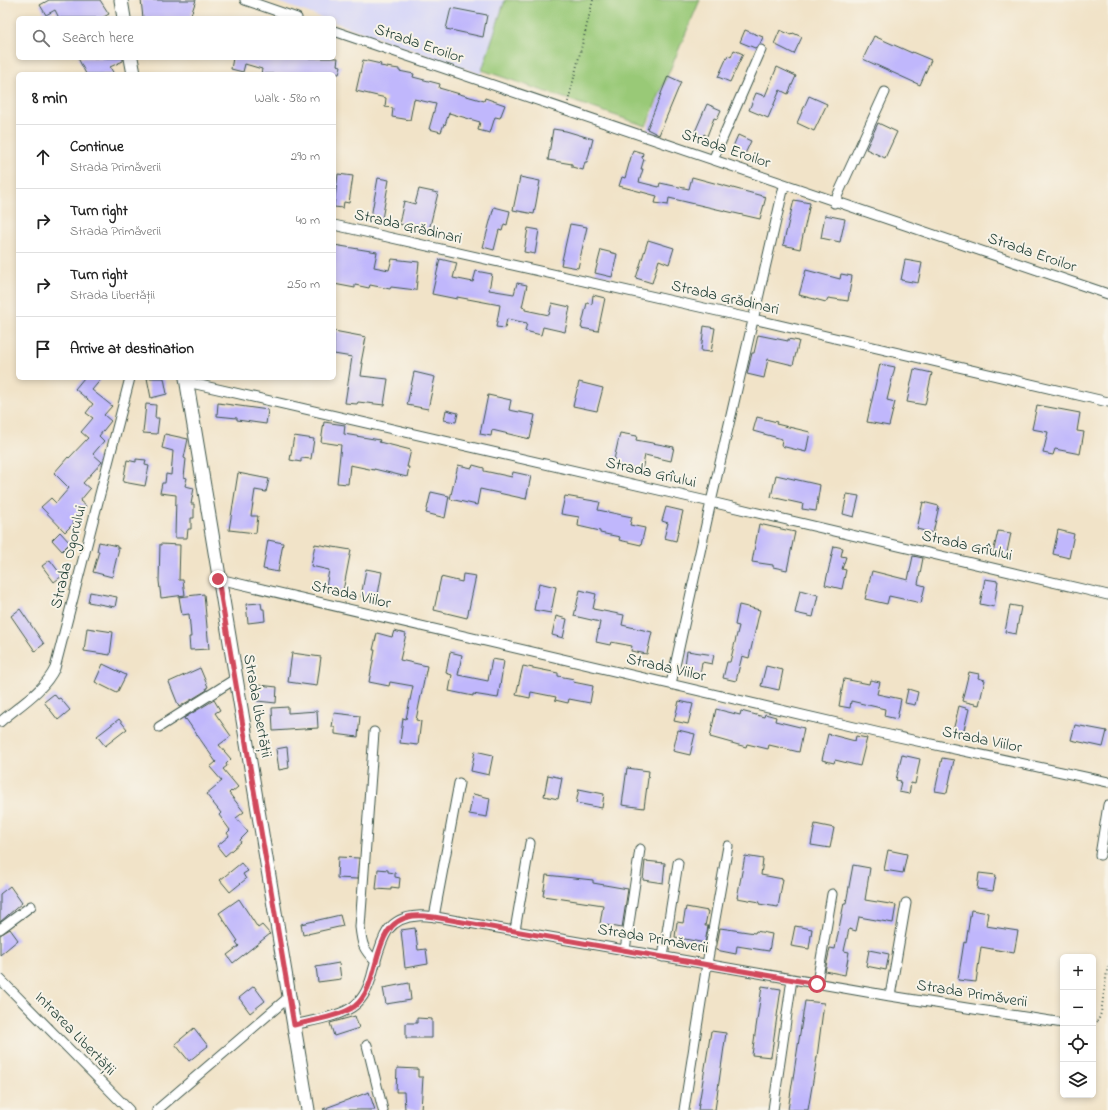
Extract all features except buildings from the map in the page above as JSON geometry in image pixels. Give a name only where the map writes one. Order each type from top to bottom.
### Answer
[{"type":"main road","points":[[121,0],[124,16]]},
{"type":"main road","points":[[131,60],[134,72]]},
{"type":"main road","name":"Strada Libertății","points":[[186,380],[218,579],[308,1110]]},
{"type":"street","points":[[245,0],[291,16]]},
{"type":"street","name":"Strada Eroilor","points":[[336,32],[713,160],[784,186],[1108,294]]},
{"type":"street","points":[[713,160],[761,50]]},
{"type":"street","points":[[834,202],[885,92]]},
{"type":"street","points":[[671,684],[711,502],[784,186]]},
{"type":"street","name":"Strada Grădinari","points":[[336,225],[1108,402]]},
{"type":"street","name":"Strada Ogorului","points":[[0,722],[43,687],[55,668],[129,380]]},
{"type":"street","name":"Strada Grîului","points":[[186,380],[1108,595]]},
{"type":"street","name":"Strada Viilor","points":[[218,579],[880,734],[1108,782]]},
{"type":"street","points":[[159,727],[235,679]]},
{"type":"street","points":[[374,732],[360,927],[362,942],[366,952],[376,962]]},
{"type":"street","points":[[434,917],[460,783]]},
{"type":"street","points":[[1100,854],[1108,805]]},
{"type":"street","points":[[515,930],[530,843]]},
{"type":"street","points":[[684,1110],[707,964],[728,846]]},
{"type":"street","points":[[625,950],[640,850]]},
{"type":"street","points":[[663,957],[678,863]]},
{"type":"street","points":[[817,984],[832,894]]},
{"type":"street","points":[[890,996],[906,903]]},
{"type":"street","points":[[0,929],[31,906]]},
{"type":"street","name":"Strada Primăverii","points":[[294,1025],[342,1012],[354,1006],[364,996],[388,930],[395,923],[412,916],[434,917],[515,930],[817,984],[1060,1023]]},
{"type":"street","name":"Intrarea Libertății","points":[[0,979],[128,1110]]},
{"type":"street","points":[[773,1110],[792,979]]},
{"type":"street","points":[[157,1110],[288,997]]},
{"type":"street","points":[[368,1044],[383,1110]]},
{"type":"path","points":[[566,110],[593,0]]},
{"type":"path","points":[[1096,1021],[1101,1013],[1108,964]]},
{"type":"shaded area","points":[[272,0],[505,0],[481,74],[336,23],[336,16],[317,16]]},
{"type":"green space","points":[[505,0],[700,0],[646,126],[482,70]]},
{"type":"route","points":[[218,579],[288,997],[294,1025],[342,1012],[354,1006],[364,996],[371,979],[379,950],[388,930],[395,923],[412,916],[434,917],[515,930],[817,984]]}]
